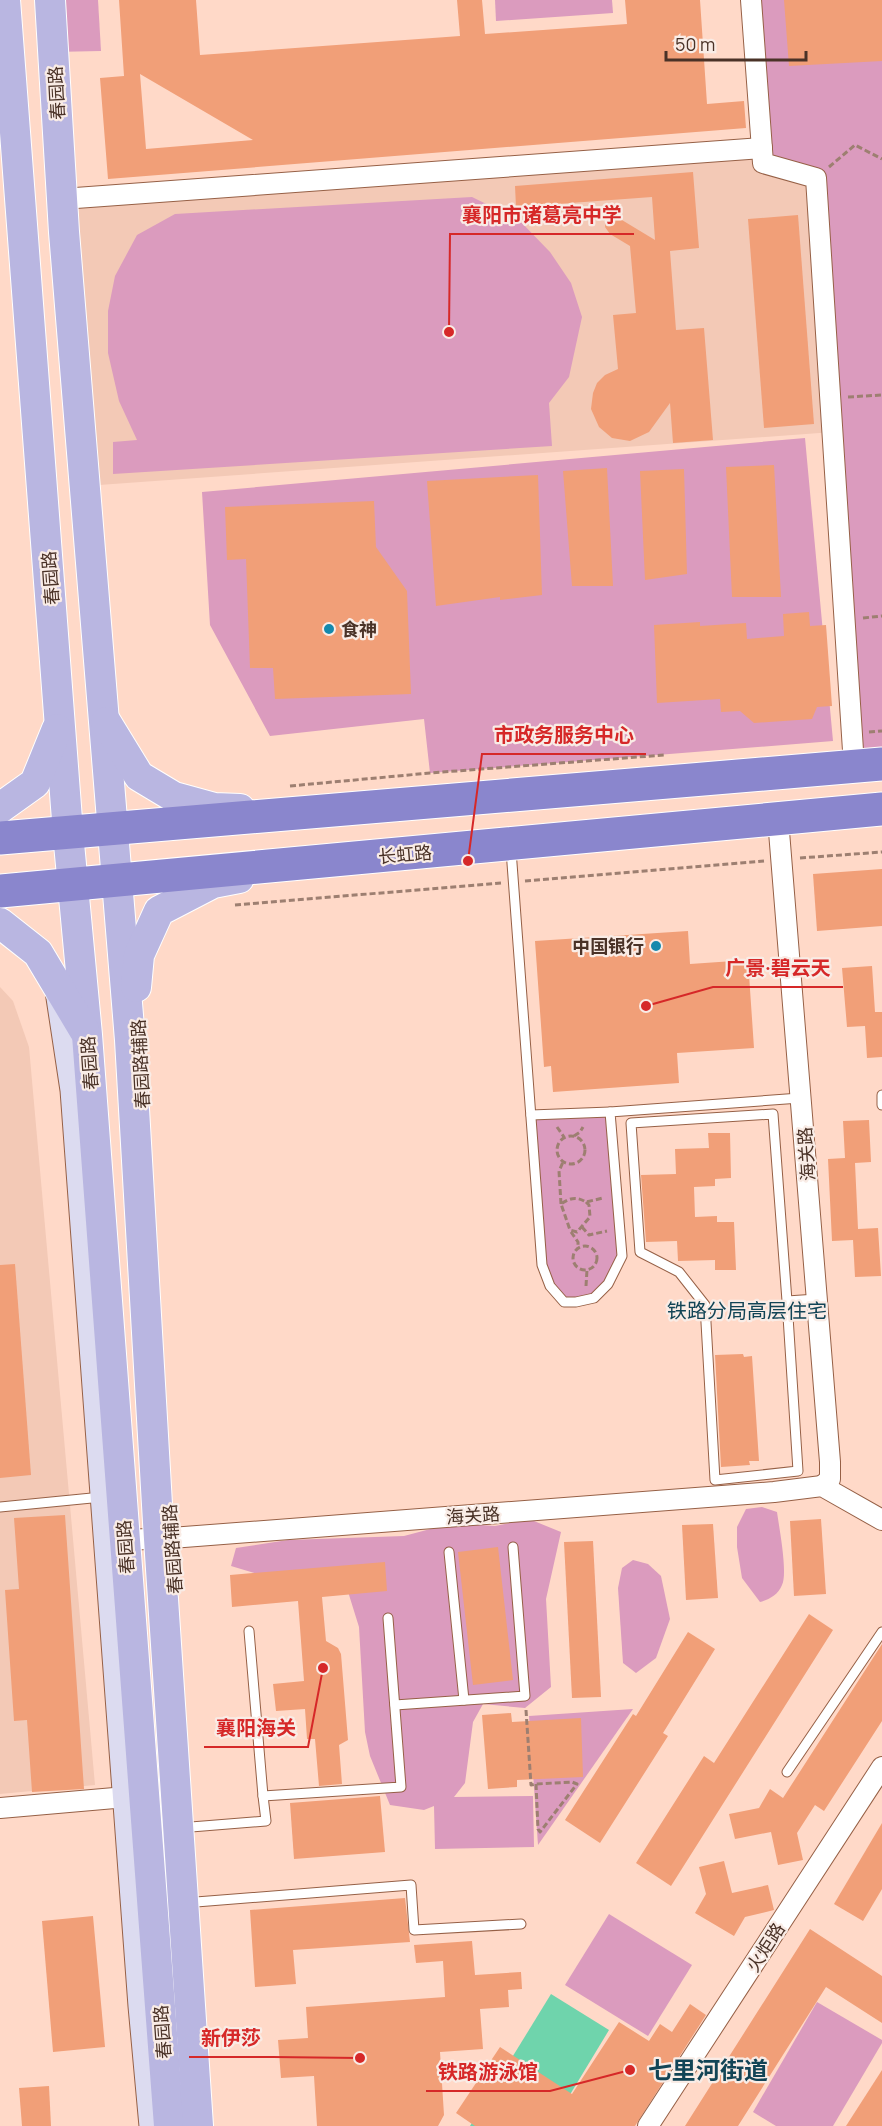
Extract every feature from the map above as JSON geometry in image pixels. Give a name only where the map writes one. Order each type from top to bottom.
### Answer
[{"type":"highway","points":[[0,838],[868,765]]},
{"type":"highway","name":"长虹路","points":[[0,891],[882,809]]},
{"type":"main road","name":"春园路","points":[[5,0],[5,58],[14,175],[87,1035],[169,2126]]},
{"type":"main road","name":"春园路","points":[[50,0],[62,200],[130,1040],[165,1539],[198,2126]]},
{"type":"main road","points":[[104,718],[140,776],[174,797],[214,808],[312,812]]},
{"type":"main road","points":[[0,808],[35,783],[60,720]]},
{"type":"main road","points":[[130,1040],[139,955],[159,911],[213,883],[314,863]]},
{"type":"main road","points":[[0,922],[38,953],[87,1035]]},
{"type":"street","points":[[751,0],[763,163],[816,178],[852,733],[868,765]]},
{"type":"street","points":[[62,200],[762,148]]},
{"type":"street","name":"海关路","points":[[125,1540],[165,1539],[774,1492],[822,1486],[830,1479],[778,819]]},
{"type":"street","name":"春园路辅路","points":[[137,971],[138,1041],[165,1539],[191,1827],[211,2126]]},
{"type":"street","points":[[58,987],[74,1090],[126,1797],[153,2126]]},
{"type":"street","points":[[822,1486],[882,1520]]},
{"type":"street","name":"火炬路","points":[[648,2126],[882,1767]]},
{"type":"street","points":[[0,1808],[126,1797]]},
{"type":"lane","points":[[511,844],[542,1265],[550,1286],[564,1302],[594,1298],[609,1284],[622,1256],[610,1112]]},
{"type":"lane","points":[[882,1095],[882,1105]]},
{"type":"lane","points":[[531,1115],[610,1112],[801,1098]]},
{"type":"lane","points":[[773,1114],[787,1301],[798,1471],[715,1480],[705,1305],[679,1272],[640,1252],[630,1123],[773,1114]]},
{"type":"lane","points":[[787,1301],[817,1299]]},
{"type":"lane","points":[[0,1507],[104,1497]]},
{"type":"lane","points":[[395,1705],[525,1696],[513,1547]]},
{"type":"lane","points":[[449,1552],[464,1700]]},
{"type":"lane","points":[[263,1796],[401,1787],[388,1618]]},
{"type":"lane","points":[[191,1827],[266,1821],[249,1630]]},
{"type":"lane","points":[[787,1772],[882,1632]]},
{"type":"lane","points":[[196,1902],[411,1885],[414,1930],[521,1924]]},
{"type":"path","points":[[816,178],[855,145],[882,159]]},
{"type":"path","points":[[830,398],[882,395]]},
{"type":"path","points":[[852,733],[882,731]]},
{"type":"path","points":[[282,787],[667,754]]},
{"type":"path","points":[[571,1136],[579,1138],[585,1151],[581,1160],[572,1164],[563,1162],[556,1149],[560,1140],[571,1136]]},
{"type":"path","points":[[563,1162],[559,1171],[561,1204],[570,1230],[578,1242],[578,1248],[573,1255],[574,1263],[579,1269],[591,1269],[596,1263],[596,1252],[590,1247],[578,1248]]},
{"type":"path","points":[[586,1202],[617,1197]]},
{"type":"path","points":[[561,1204],[571,1198],[581,1199],[589,1205],[590,1217],[578,1232],[570,1230]]},
{"type":"path","points":[[582,1227],[589,1235],[602,1231],[614,1232],[621,1243]]},
{"type":"path","points":[[525,1696],[531,1785],[536,1784],[572,1782],[577,1784],[540,1832],[536,1784]]},
{"type":"shaded area","points":[[50,0],[98,0],[101,51],[53,52]]},
{"type":"shaded area","points":[[495,0],[612,0],[613,13],[496,21]]},
{"type":"shaded area","points":[[753,0],[882,0],[882,764],[854,766],[817,178],[763,163]]},
{"type":"shaded area","points":[[762,148],[816,178],[833,432],[85,486],[62,200]]},
{"type":"shaded area","points":[[472,197],[519,220],[550,252],[571,283],[582,317],[569,377],[549,403],[552,446],[113,474],[113,442],[137,440],[119,401],[108,353],[108,311],[115,276],[137,235],[175,214]]},
{"type":"shaded area","points":[[805,438],[833,741],[430,773],[424,719],[270,736],[210,625],[202,492]]},
{"type":"shaded area","points":[[0,987],[13,1001],[29,1047],[95,1785],[0,1794]]},
{"type":"shaded area","points":[[610,1112],[622,1256],[594,1298],[564,1302],[542,1265],[531,1115]]},
{"type":"shaded area","points":[[762,1507],[777,1512],[784,1579],[776,1594],[760,1602],[742,1578],[737,1547],[737,1527],[746,1509]]},
{"type":"shaded area","points":[[529,1519],[561,1532],[546,1599],[551,1687],[525,1708],[483,1704],[473,1722],[465,1783],[454,1797],[533,1796],[534,1847],[435,1849],[434,1806],[424,1810],[390,1805],[370,1756],[365,1732],[359,1627],[345,1582],[275,1579],[231,1566],[236,1548],[288,1540],[404,1536],[453,1523],[495,1526]]},
{"type":"shaded area","points":[[633,1560],[648,1564],[661,1576],[670,1619],[656,1658],[636,1673],[623,1663],[618,1588],[622,1568]]},
{"type":"shaded area","points":[[633,1709],[538,1845],[529,1716]]},
{"type":"shaded area","points":[[609,1914],[692,1965],[648,2036],[565,1985]]},
{"type":"shaded area","points":[[551,1994],[609,2030],[551,2126],[470,2126]]},
{"type":"shaded area","points":[[817,2002],[882,2040],[882,2043],[833,2126],[776,2126],[753,2112]]},
{"type":"building","points":[[119,0],[196,0],[200,55],[460,36],[457,0],[482,0],[485,34],[627,24],[625,0],[700,0],[707,104],[744,101],[746,128],[108,179],[100,78],[124,76]],"holes":[[[140,74],[253,140],[146,149]]]},
{"type":"building","points":[[784,0],[882,0],[882,61],[789,66]]},
{"type":"building","points":[[693,172],[699,248],[670,251],[676,330],[704,328],[713,440],[673,443],[670,403],[649,432],[630,441],[612,438],[599,427],[591,409],[593,393],[597,383],[605,375],[618,369],[613,315],[636,313],[630,246],[610,234],[605,227],[607,211],[655,240],[652,197],[516,207],[515,186]]},
{"type":"building","points":[[798,215],[814,424],[764,428],[748,219]]},
{"type":"building","points":[[774,465],[781,597],[732,597],[726,467]]},
{"type":"building","points":[[607,468],[613,586],[572,586],[563,471]]},
{"type":"building","points":[[684,469],[687,574],[645,580],[640,471]]},
{"type":"building","points":[[538,475],[542,595],[500,600],[500,597],[436,606],[427,481]]},
{"type":"building","name":"食神","points":[[374,501],[376,547],[407,591],[411,694],[275,699],[273,668],[250,668],[246,559],[227,560],[225,507]]},
{"type":"building","points":[[809,612],[810,626],[826,625],[832,706],[817,707],[812,719],[754,723],[740,711],[721,712],[720,699],[657,703],[654,625],[700,622],[700,626],[746,623],[747,639],[784,636],[783,614]]},
{"type":"building","points":[[882,869],[882,926],[817,931],[813,874]]},
{"type":"building","points":[[688,931],[690,964],[748,960],[754,1048],[677,1053],[679,1083],[553,1092],[551,1066],[544,1067],[535,941]]},
{"type":"building","points":[[872,966],[875,1012],[882,1012],[882,1057],[867,1058],[865,1026],[847,1027],[842,968]]},
{"type":"building","points":[[869,1120],[871,1162],[855,1163],[858,1229],[878,1228],[881,1276],[855,1277],[853,1240],[832,1241],[828,1159],[845,1158],[843,1121]]},
{"type":"building","points":[[708,1133],[730,1133],[731,1178],[715,1179],[715,1186],[694,1187],[695,1217],[717,1216],[717,1222],[734,1222],[736,1270],[715,1270],[715,1260],[678,1261],[677,1241],[646,1242],[641,1175],[676,1174],[675,1149],[709,1148]]},
{"type":"building","points":[[15,1264],[31,1475],[0,1478],[0,1265]]},
{"type":"building","points":[[743,1354],[744,1357],[752,1356],[759,1461],[749,1461],[750,1465],[721,1467],[715,1355]]},
{"type":"building","points":[[65,1515],[84,1789],[32,1792],[27,1720],[14,1721],[5,1590],[19,1589],[14,1518]]},
{"type":"building","points":[[821,1519],[826,1594],[794,1596],[790,1521]]},
{"type":"building","points":[[713,1524],[718,1598],[686,1600],[682,1525]]},
{"type":"building","points":[[593,1541],[601,1697],[572,1698],[564,1542]]},
{"type":"building","points":[[498,1547],[513,1680],[473,1685],[458,1552]]},
{"type":"building","points":[[385,1562],[387,1591],[322,1597],[326,1641],[338,1648],[341,1654],[348,1740],[339,1745],[342,1784],[319,1786],[315,1739],[307,1739],[305,1709],[276,1711],[273,1684],[304,1681],[298,1601],[232,1607],[230,1575]]},
{"type":"building","points":[[809,1614],[833,1630],[671,1886],[636,1863],[704,1756],[714,1763]]},
{"type":"building","points":[[688,1632],[715,1649],[663,1733],[668,1736],[600,1843],[565,1820],[633,1714],[636,1716]]},
{"type":"building","points":[[882,1644],[882,1721],[824,1811],[815,1805],[797,1833],[803,1860],[778,1865],[771,1832],[735,1839],[729,1814],[759,1808],[770,1789],[783,1798]]},
{"type":"building","points":[[511,1713],[512,1722],[581,1718],[583,1777],[517,1780],[517,1787],[488,1789],[482,1715]]},
{"type":"building","points":[[380,1796],[385,1852],[294,1859],[290,1803]]},
{"type":"building","points":[[882,1823],[882,1889],[863,1921],[834,1904]]},
{"type":"building","points":[[724,1861],[732,1893],[768,1885],[774,1910],[745,1917],[734,1936],[695,1913],[706,1894],[699,1867]]},
{"type":"building","points":[[405,1898],[410,1942],[293,1950],[296,1984],[255,1987],[250,1910]]},
{"type":"building","points":[[93,1916],[105,2047],[53,2052],[42,1921]]},
{"type":"building","points":[[810,1929],[882,1976],[882,2023],[826,1987],[738,2126],[685,2126]]},
{"type":"building","points":[[472,1941],[475,1975],[521,1972],[522,1989],[508,1990],[509,2007],[480,2009],[483,2049],[440,2052],[444,2115],[438,2126],[317,2126],[314,2076],[281,2078],[278,2040],[308,2038],[306,2007],[445,1997],[443,1961],[416,1963],[414,1945]]},
{"type":"building","points":[[690,2004],[706,2015],[635,2126],[475,2126],[456,2113],[500,2047],[572,2094],[619,2022],[649,2041],[660,2024],[672,2032]]},
{"type":"building","points":[[882,2070],[882,2126],[846,2126]]},
{"type":"building","points":[[49,2086],[51,2126],[22,2126],[19,2088]]},
{"type":"place","name":"襄阳市诸葛亮中学","points":[[449,332]]},
{"type":"place","name":"食神","points":[[329,629]]},
{"type":"place","name":"市政务服务中心","points":[[468,861]]},
{"type":"place","name":"中国银行","points":[[656,946]]},
{"type":"place","name":"广景·碧云天","points":[[646,1006]]},
{"type":"place","name":"襄阳海关","points":[[323,1668]]},
{"type":"place","name":"新伊莎","points":[[360,2058]]},
{"type":"place","name":"铁路游泳馆","points":[[630,2070]]},
{"type":"district","name":"铁路分局高层住宅","points":[[747,1310]]},
{"type":"district","name":"七里河街道","points":[[708,2069]]}]
